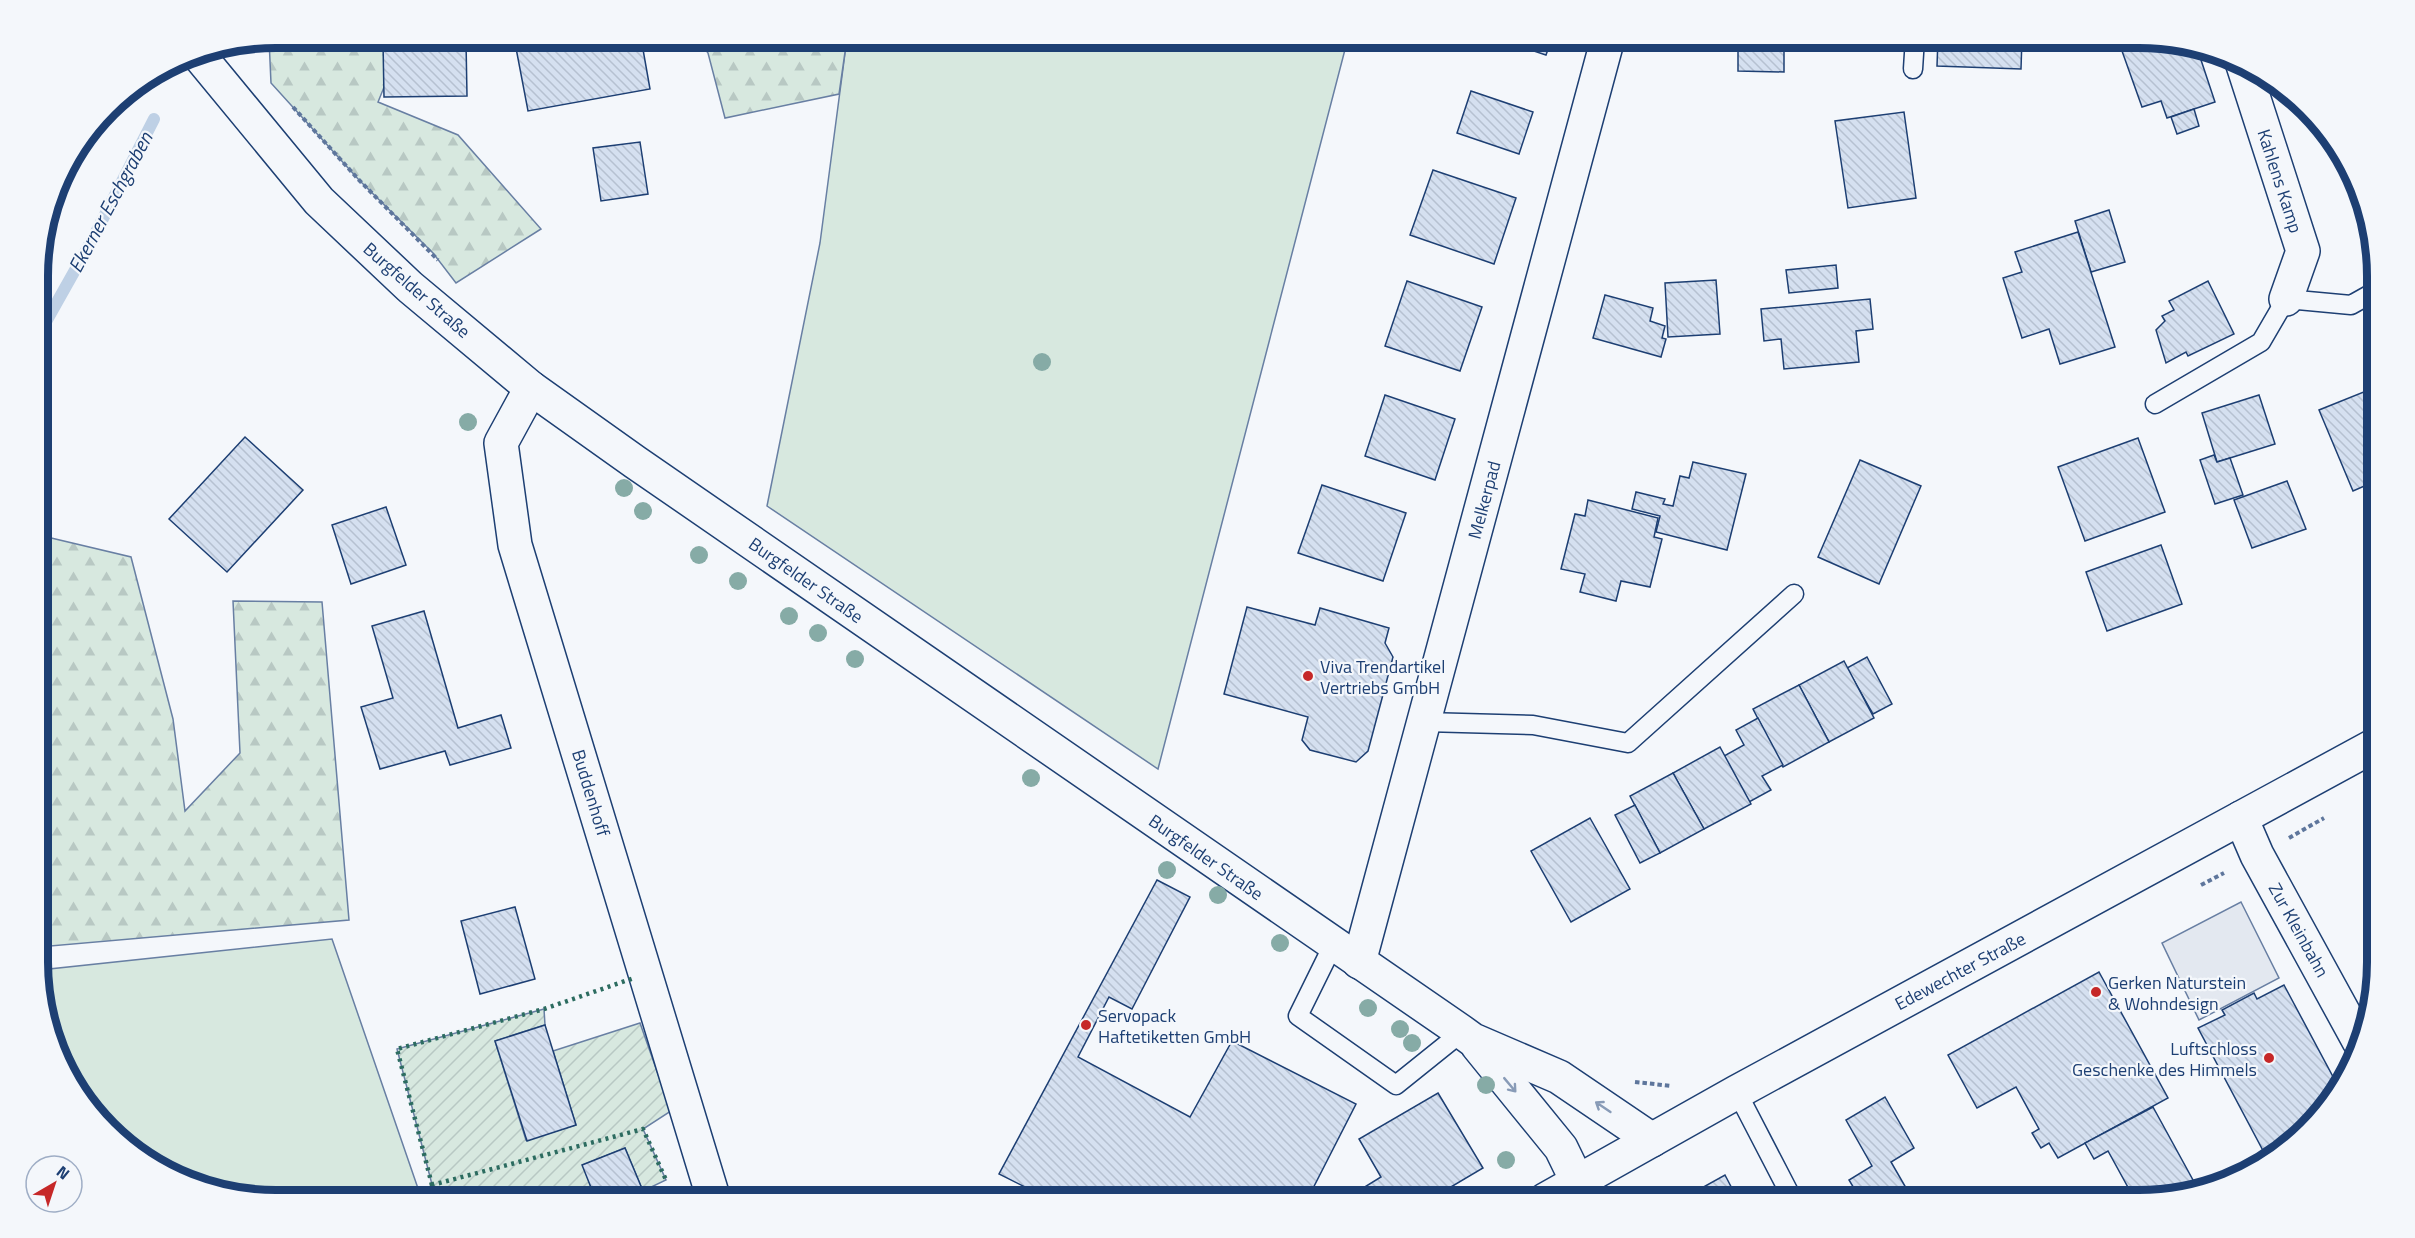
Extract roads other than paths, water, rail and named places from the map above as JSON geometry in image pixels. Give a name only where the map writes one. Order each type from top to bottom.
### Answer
[{"type":"street","name":"Melkerpad","points":[[1346,954],[1425,722],[1605,48]]},
{"type":"street","name":"Burgfelder Straße","points":[[203,60],[319,201],[410,287],[531,388],[1467,1036],[1558,1077],[1652,1140]]},
{"type":"street","name":"Kahlens Kamp","points":[[2246,75],[2303,251],[2286,299]]},
{"type":"street","name":"Buddenhoff","points":[[531,388],[501,443],[515,545],[711,1190]]},
{"type":"street","name":"Edewechter Straße","points":[[1562,1190],[1737,1092],[2367,749]]},
{"type":"street","name":"Zur Kleinbahn","points":[[2241,818],[2258,855],[2355,1034]]},
{"type":"street","name":"Burgfelder Straße","points":[[1467,1036],[1561,1148],[1577,1181]]},
{"type":"lane","points":[[1913,69],[1914,48]]},
{"type":"lane","points":[[2154,404],[2261,342],[2286,299],[2351,304],[2367,296]]},
{"type":"lane","points":[[1425,722],[1533,725],[1628,743],[1794,594]]},
{"type":"lane","points":[[1346,954],[1298,1016],[1396,1085],[1467,1036]]},
{"type":"lane","points":[[1737,1092],[1788,1190]]},
{"type":"waterway","name":"Ekerner Eschgraben","points":[[48,318],[92,240],[154,119]]},
{"type":"place","name":"Viva Trendartikel Vertriebs GmbH","points":[[1308,676]]},
{"type":"place","name":"Gerken Naturstein & Wohndesign","points":[[2096,992]]},
{"type":"place","name":"Servopack Haftetiketten GmbH","points":[[1086,1025]]},
{"type":"place","name":"Luftschloss Geschenke des Himmels","points":[[2269,1058]]}]
